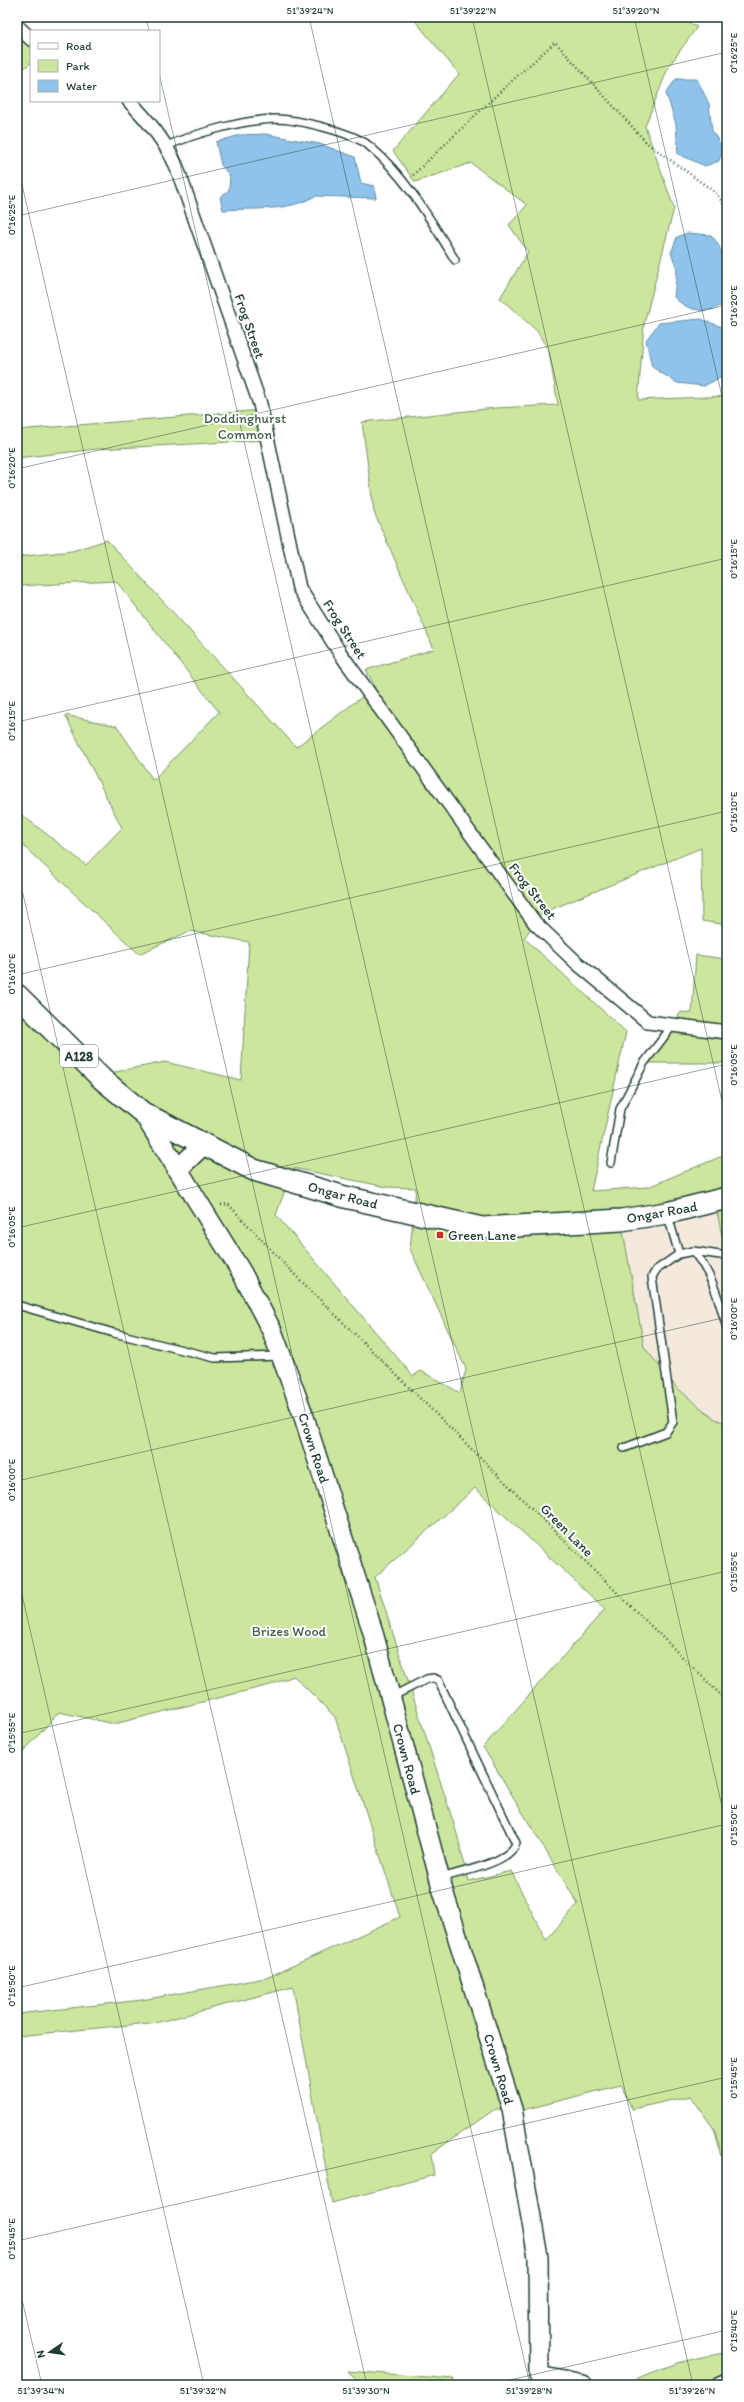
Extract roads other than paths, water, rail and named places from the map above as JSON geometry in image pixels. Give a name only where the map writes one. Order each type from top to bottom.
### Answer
[{"type":"main road","name":"Ongar Road","points":[[17,995],[102,1079],[143,1114],[262,1172],[345,1197],[482,1228],[621,1220],[667,1214],[727,1198]]},
{"type":"street","points":[[17,26],[30,38]]},
{"type":"street","name":"Frog Street","points":[[130,102],[152,124],[167,146],[176,165],[260,404],[299,588],[340,653],[534,923],[577,963],[648,1022],[727,1032]]},
{"type":"street","name":"Crown Road","points":[[143,1114],[242,1273],[272,1331],[303,1414],[372,1629],[440,1878],[512,2109],[538,2257],[537,2381]]},
{"type":"street","points":[[177,1170],[204,1144]]},
{"type":"street","points":[[537,2381],[582,2385]]},
{"type":"street","points":[[717,2385],[727,2381]]},
{"type":"lane","points":[[167,146],[207,132],[276,119],[352,135],[384,160],[406,188],[455,260]]},
{"type":"lane","points":[[611,1164],[620,1109],[644,1062],[673,1025]]},
{"type":"lane","points":[[667,1214],[679,1254]]},
{"type":"lane","points":[[693,1251],[709,1274],[727,1328]]},
{"type":"lane","points":[[624,1448],[666,1432],[674,1422],[652,1277],[656,1270],[679,1254],[693,1251],[727,1256]]},
{"type":"lane","points":[[17,1305],[114,1333],[215,1358],[281,1356]]},
{"type":"lane","points":[[390,1697],[427,1679],[438,1680],[516,1842],[514,1850],[505,1857],[440,1878]]},
{"type":"water","points":[[676,79],[697,79],[709,104],[712,131],[721,145],[722,152],[719,161],[705,166],[678,154],[676,124],[666,93]]},
{"type":"water","points":[[265,134],[320,144],[355,157],[361,183],[374,186],[376,198],[315,196],[294,205],[282,207],[223,210],[220,197],[229,190],[230,176],[221,165],[216,142],[240,135]]},
{"type":"water","points":[[687,233],[711,235],[721,250],[725,276],[724,304],[711,310],[698,310],[685,306],[674,297],[677,269],[671,253],[677,237]]},
{"type":"water","points":[[701,319],[722,327],[727,332],[727,374],[704,386],[677,383],[652,367],[646,340],[659,323]]},
{"type":"place","name":"Green Lane","points":[[440,1235]]},
{"type":"park label","name":"Doddinghurst Common","points":[[245,426]]},
{"type":"park label","name":"Brizes Wood","points":[[289,1631]]}]
